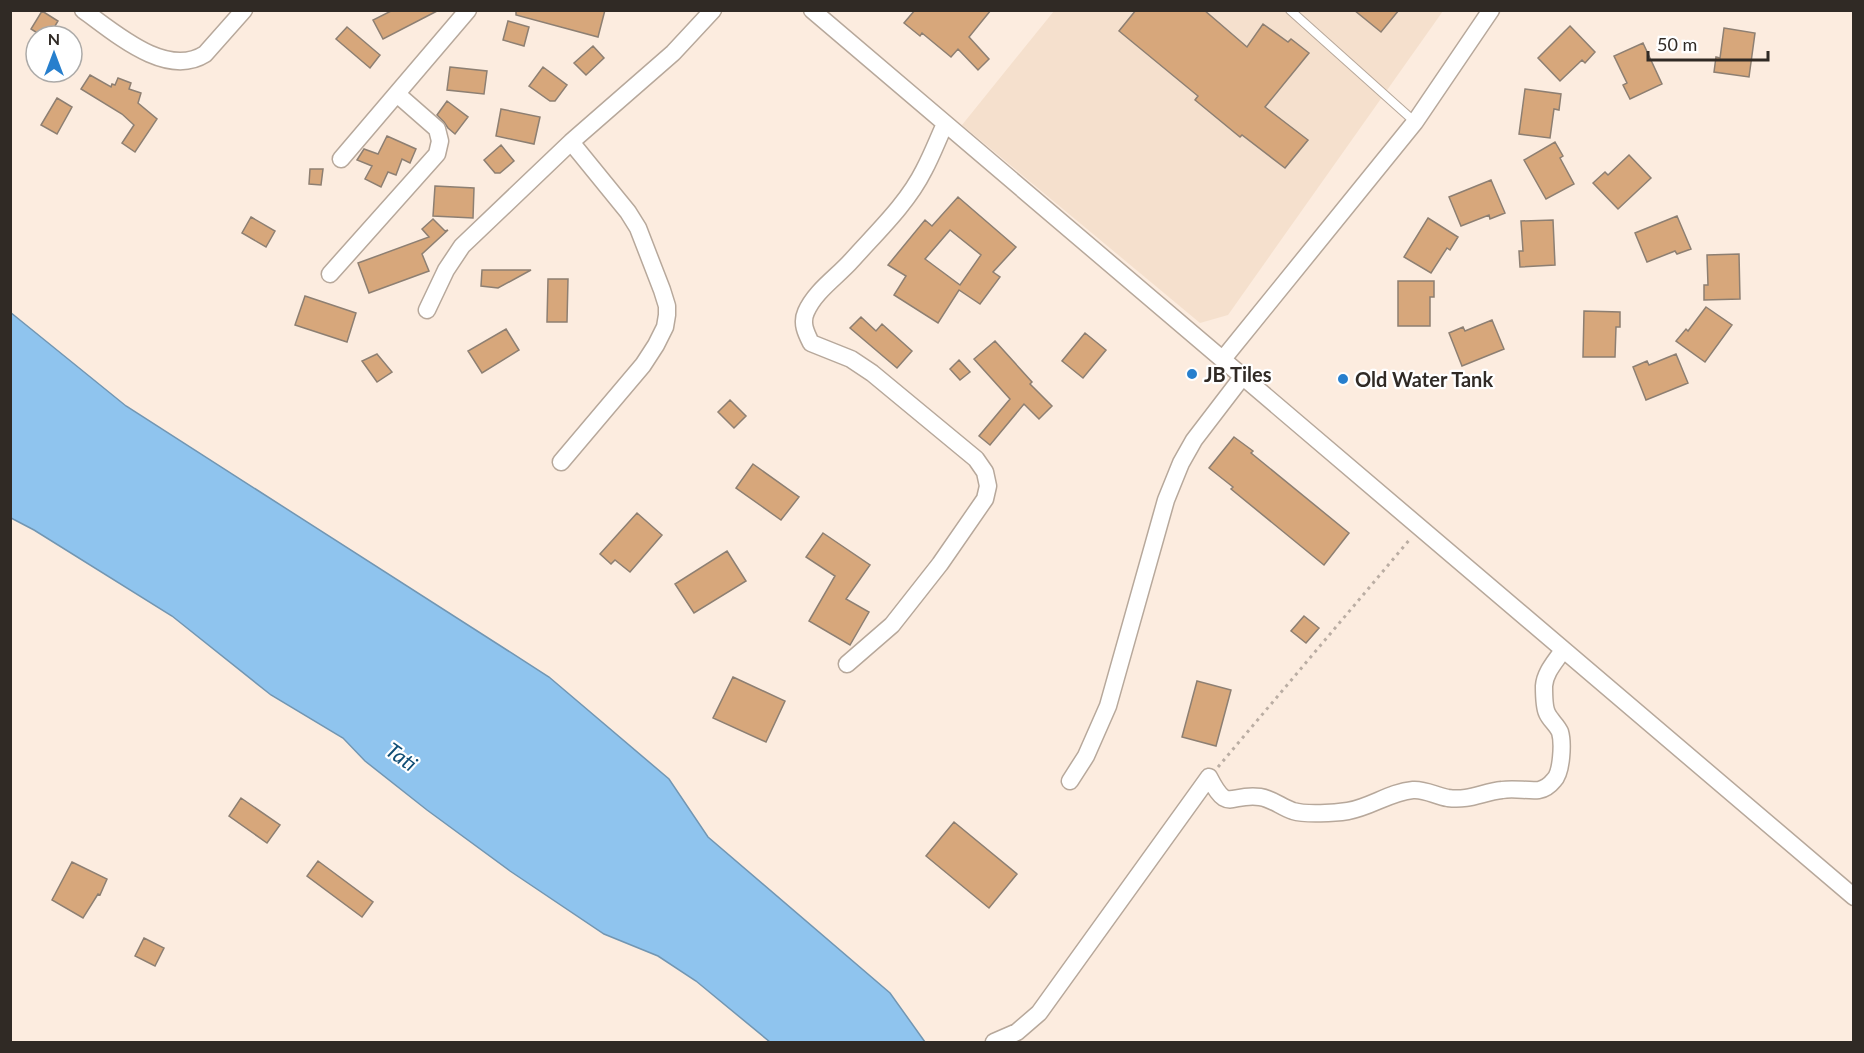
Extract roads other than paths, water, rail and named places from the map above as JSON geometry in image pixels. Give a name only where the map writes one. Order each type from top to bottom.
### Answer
[{"type":"street","points":[[82,10],[159,59],[185,61],[197,59],[205,54],[244,10]]},
{"type":"street","points":[[341,159],[468,10]]},
{"type":"street","points":[[427,310],[446,270],[462,246],[571,142],[673,52],[712,10]]},
{"type":"street","points":[[812,10],[1854,897]]},
{"type":"street","points":[[1223,359],[1415,122],[1491,10]]},
{"type":"street","points":[[330,274],[437,154],[440,141],[436,129],[397,94]]},
{"type":"street","points":[[847,664],[892,625],[940,564],[985,499],[988,486],[985,472],[976,459],[872,373],[852,359],[811,343],[804,328],[804,315],[810,304],[822,289],[838,276],[898,207],[924,172],[945,124]]},
{"type":"street","points":[[561,462],[643,365],[665,327],[667,315],[662,290],[638,228],[628,212],[571,142]]},
{"type":"street","points":[[1070,781],[1090,748],[1108,706],[1166,500],[1180,463],[1194,440],[1243,376]]},
{"type":"street","points":[[994,1042],[1017,1032],[1039,1013],[1209,777],[1218,795],[1225,800],[1256,796],[1268,798],[1295,812],[1346,812],[1409,790],[1464,799],[1500,790],[1540,790],[1555,780],[1559,772],[1561,735],[1547,713],[1544,686],[1547,674],[1563,650]]},
{"type":"lane","points":[[1290,10],[1415,122]]},
{"type":"water","name":"Tati","points":[[10,312],[126,406],[549,677],[669,779],[708,837],[890,993],[925,1042],[770,1042],[696,981],[658,956],[604,934],[510,871],[365,761],[343,738],[271,695],[172,616],[11,518]]},
{"type":"place","name":"JB Tiles","points":[[1192,374]]},
{"type":"place","name":"Old Water Tank","points":[[1343,379]]}]
